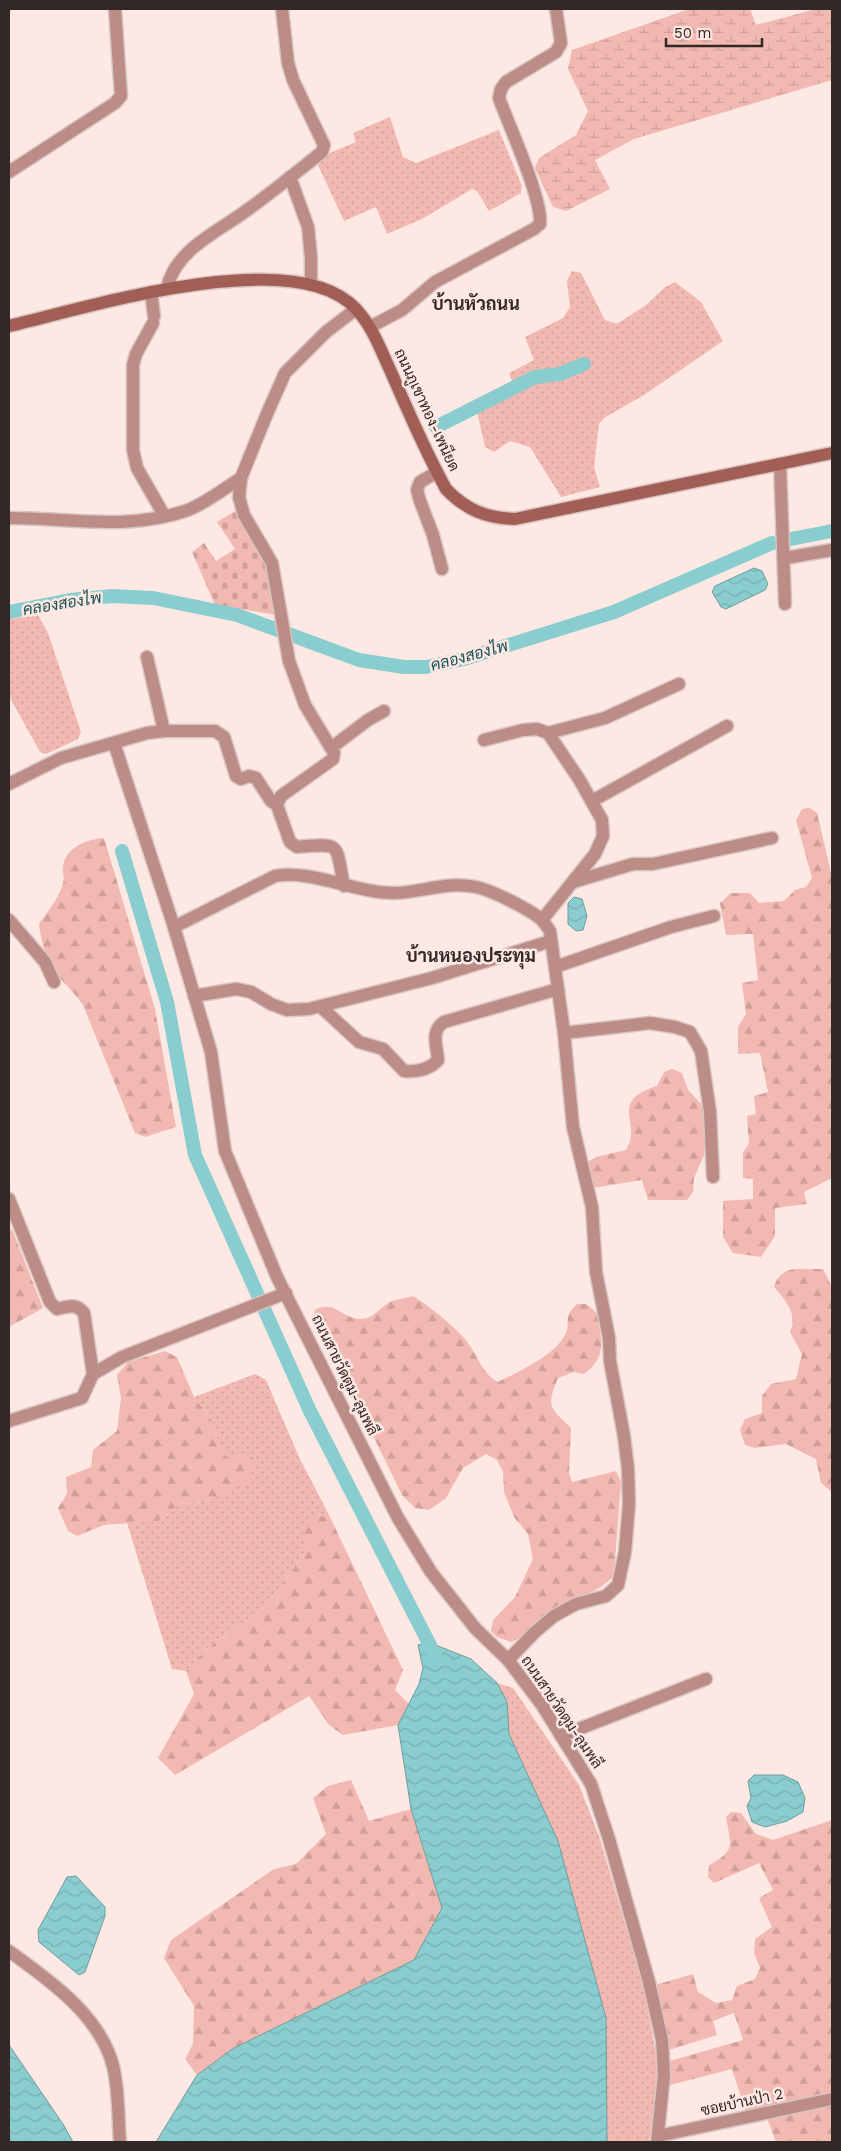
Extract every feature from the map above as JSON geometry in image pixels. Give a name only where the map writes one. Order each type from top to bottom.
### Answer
[{"type":"street","points":[[9,172],[115,103],[121,96],[115,9]]},
{"type":"street","points":[[167,288],[175,267],[187,254],[218,229],[248,210],[322,152],[324,145],[293,80],[288,63],[282,9]]},
{"type":"street","points":[[370,327],[402,310],[435,282],[540,224],[536,197],[498,98],[506,82],[556,52],[562,43],[556,9]]},
{"type":"street","points":[[290,177],[308,227],[311,285]]},
{"type":"street","name":"ถนนภูเขาทอง-เพนียด","points":[[9,326],[167,288],[205,282],[259,279],[311,285],[337,294],[356,309],[370,327],[446,488],[458,502],[496,518],[515,519],[832,453]]},
{"type":"street","points":[[151,292],[153,319],[136,354],[133,365],[133,450],[137,468],[164,515]]},
{"type":"street","points":[[277,805],[281,796],[334,759],[334,754],[305,705],[289,661],[272,563],[244,515],[239,497],[241,478],[286,373],[326,332],[356,309]]},
{"type":"street","points":[[780,464],[785,558],[785,604]]},
{"type":"street","points":[[437,472],[420,482],[417,490],[433,535],[442,569]]},
{"type":"street","points":[[9,518],[84,523],[134,522],[189,509],[241,478]]},
{"type":"street","points":[[785,558],[832,550]]},
{"type":"street","points":[[147,657],[164,731]]},
{"type":"street","points":[[484,740],[523,730],[537,729],[548,733],[604,718],[679,684]]},
{"type":"street","points":[[331,748],[368,720],[384,711]]},
{"type":"street","points":[[592,801],[727,726]]},
{"type":"street","points":[[10,782],[61,758],[147,733],[215,731],[221,733],[224,737],[236,776],[241,779],[249,776],[256,778],[271,801],[277,805],[293,846],[326,844],[331,845],[337,850],[344,886]]},
{"type":"street","points":[[542,920],[595,854],[603,836],[602,820],[592,801],[548,733]]},
{"type":"street","name":"ถนนสายวัดตูม-ลุมพลี","points":[[114,743],[174,927],[211,1052],[225,1151],[282,1295],[398,1518],[431,1572],[475,1628],[508,1660],[561,1736],[591,1784],[609,1839],[650,1982],[662,2040],[664,2059],[658,2139]]},
{"type":"street","points":[[573,882],[633,864],[653,864],[772,838]]},
{"type":"street","points":[[174,927],[275,876],[288,874],[344,886],[396,893],[436,886],[474,886],[530,912],[542,920],[550,931],[564,1033],[573,1127],[592,1207],[596,1272],[609,1338],[610,1361],[628,1469],[629,1504],[625,1552],[618,1585],[606,1596],[576,1604],[554,1616],[535,1632],[508,1660]]},
{"type":"street","points":[[555,967],[672,927],[714,916]]},
{"type":"street","points":[[9,920],[45,962],[54,982]]},
{"type":"street","points":[[194,996],[236,989],[251,992],[271,1004],[288,1010],[321,1007],[432,978],[551,941]]},
{"type":"street","points":[[321,1007],[359,1042],[383,1049],[404,1071],[414,1072],[432,1067],[438,1060],[434,1033],[438,1026],[444,1022],[558,989]]},
{"type":"street","points":[[564,1033],[650,1023],[675,1027],[690,1032],[701,1051],[710,1112],[713,1177]]},
{"type":"street","points":[[9,1199],[50,1302],[57,1309],[72,1305],[79,1307],[84,1313],[94,1374]]},
{"type":"street","points":[[9,1421],[82,1398],[94,1374],[122,1357],[282,1295]]},
{"type":"street","points":[[561,1736],[706,1679]]},
{"type":"street","points":[[9,1951],[80,2009],[107,2049],[116,2082],[120,2142]]},
{"type":"street","name":"ซอยบ้านป่า 2","points":[[658,2139],[832,2099]]},
{"type":"green space","points":[[689,9],[750,9],[756,25],[816,9],[832,9],[832,80],[634,139],[595,160],[610,189],[566,211],[553,207],[535,168],[539,158],[576,135],[588,111],[568,69],[572,50]]},
{"type":"green space","points":[[390,117],[403,157],[416,163],[499,130],[522,186],[521,193],[489,211],[477,191],[472,189],[422,219],[387,234],[376,207],[344,221],[318,165],[330,153],[356,142],[353,133]]},
{"type":"green space","points":[[572,271],[581,273],[605,320],[617,324],[646,305],[665,287],[675,282],[701,302],[723,341],[644,395],[604,418],[599,424],[594,467],[600,487],[561,497],[530,447],[510,441],[494,452],[485,447],[477,412],[516,392],[509,373],[534,360],[525,337],[563,318],[570,307],[567,281]]},
{"type":"green space","points":[[237,510],[263,551],[278,615],[215,605],[192,552],[204,543],[216,561],[235,549],[217,522]]},
{"type":"green space","points":[[38,615],[48,633],[81,732],[78,739],[46,754],[40,752],[9,696],[9,619]]},
{"type":"green space","points":[[810,808],[817,813],[832,877],[832,1178],[804,1192],[807,1204],[775,1208],[775,1236],[761,1257],[733,1253],[723,1237],[723,1201],[753,1199],[753,1179],[743,1178],[743,1152],[749,1144],[747,1116],[756,1114],[754,1096],[768,1092],[760,1053],[738,1054],[738,1027],[746,1014],[742,983],[758,980],[753,934],[726,935],[720,903],[731,893],[750,893],[759,903],[784,901],[795,890],[806,887],[812,878],[796,820],[802,809]]},
{"type":"green space","points":[[104,838],[155,1009],[176,1127],[145,1137],[135,1133],[83,1005],[55,972],[45,953],[39,924],[59,894],[64,879],[63,867],[68,855],[72,850],[84,843]]},
{"type":"green space","points":[[672,1069],[682,1073],[688,1090],[703,1106],[706,1125],[704,1155],[694,1178],[693,1192],[687,1200],[648,1200],[642,1180],[593,1188],[586,1163],[596,1157],[626,1150],[630,1140],[629,1114],[633,1099],[642,1092],[657,1086],[664,1072]]},
{"type":"green space","points":[[12,1229],[43,1308],[9,1327],[9,1231]]},
{"type":"green space","points":[[793,1269],[823,1269],[832,1287],[832,1492],[821,1483],[816,1459],[786,1444],[755,1448],[745,1445],[740,1430],[745,1419],[762,1413],[762,1396],[771,1384],[796,1379],[802,1354],[790,1332],[793,1319],[792,1314],[783,1297],[774,1287],[777,1279],[782,1274]]},
{"type":"green space","points":[[413,1296],[434,1311],[465,1339],[487,1373],[498,1382],[535,1363],[553,1350],[565,1335],[568,1327],[569,1313],[577,1304],[586,1304],[597,1313],[601,1347],[597,1361],[584,1374],[574,1372],[558,1378],[551,1401],[554,1410],[571,1428],[569,1473],[572,1482],[616,1471],[621,1482],[614,1574],[609,1581],[595,1590],[554,1608],[523,1636],[511,1642],[497,1637],[491,1631],[493,1620],[515,1597],[533,1559],[528,1534],[514,1517],[504,1492],[503,1472],[497,1460],[486,1454],[463,1468],[446,1498],[429,1510],[415,1508],[402,1495],[314,1315],[315,1310],[329,1307],[352,1318],[367,1318],[390,1302]]},
{"type":"green space","points":[[165,1351],[177,1357],[194,1397],[211,1419],[220,1448],[228,1459],[244,1454],[254,1458],[251,1480],[211,1500],[180,1504],[158,1521],[104,1525],[77,1536],[68,1531],[58,1508],[67,1494],[66,1477],[91,1467],[93,1450],[117,1431],[121,1398],[117,1375],[128,1362]]},
{"type":"green space","points":[[255,1374],[266,1380],[299,1457],[329,1515],[315,1516],[307,1550],[264,1608],[206,1649],[186,1671],[172,1669],[127,1523],[158,1521],[180,1504],[211,1500],[244,1454],[228,1459],[220,1448],[211,1419],[194,1397]]},
{"type":"green space","points":[[329,1515],[403,1670],[395,1690],[409,1704],[398,1725],[343,1735],[329,1725],[309,1696],[175,1775],[158,1758],[194,1694],[186,1671],[206,1649],[264,1608],[307,1550],[302,1528],[315,1516]]},
{"type":"green space","points":[[497,1683],[513,1688],[579,1785],[599,1836],[643,1985],[655,2048],[658,2078],[649,2142],[607,2142],[606,2018],[558,1841],[509,1734],[507,1702]]},
{"type":"green space","points":[[351,1780],[369,1821],[411,1809],[442,1908],[414,1960],[234,2048],[197,2075],[185,2059],[193,2044],[194,2006],[164,1958],[171,1940],[274,1869],[296,1864],[326,1834],[313,1798],[328,1786]]},
{"type":"green space","points":[[731,1812],[741,1813],[756,1834],[773,1840],[832,1820],[832,2094],[746,2112],[732,2069],[670,2085],[670,2061],[743,2040],[734,2013],[713,2021],[717,2035],[669,2050],[667,2032],[655,1985],[693,1974],[698,1992],[716,2003],[732,2000],[737,1986],[755,1979],[760,1968],[754,1953],[755,1939],[772,1927],[759,1898],[773,1890],[759,1863],[714,1883],[708,1877],[709,1865],[724,1855],[730,1846],[726,1817]]},
{"type":"green space","points":[[832,2104],[832,2142],[776,2142],[767,2118]]},
{"type":"water","points":[[754,568],[762,571],[768,584],[765,590],[726,609],[721,607],[712,592],[715,586]]},
{"type":"water","points":[[574,897],[582,899],[587,916],[583,930],[576,931],[568,924],[568,903]]},
{"type":"water","points":[[428,1642],[471,1659],[497,1683],[507,1702],[509,1734],[558,1841],[606,2018],[607,2142],[156,2142],[197,2075],[234,2048],[414,1960],[442,1908],[411,1809],[398,1725],[419,1684],[423,1668],[418,1645]]},
{"type":"water","points":[[754,1775],[783,1775],[798,1782],[805,1798],[803,1812],[787,1821],[765,1827],[752,1822],[747,1806],[751,1798],[748,1781]]},
{"type":"water","points":[[76,1876],[105,1907],[105,1916],[85,1972],[79,1975],[39,1942],[38,1930],[67,1877]]},
{"type":"water","points":[[9,2045],[63,2124],[73,2142],[13,2142],[9,2138]]},
{"type":"waterway","points":[[436,427],[535,377],[560,374],[584,364]]},
{"type":"waterway","name":"คลองสองไพ","points":[[791,539],[832,531]]},
{"type":"waterway","name":"คลองสองไพ","points":[[9,612],[70,600],[113,596],[153,598],[237,615],[359,660],[404,667],[426,667],[464,659],[614,612],[772,543]]},
{"type":"waterway","points":[[122,851],[167,1002],[195,1155],[309,1409],[437,1659]]},
{"type":"district","name":"บ้านหัวถนน","points":[[476,304]]},
{"type":"district","name":"บ้านหนองประทุม","points":[[471,956]]}]
